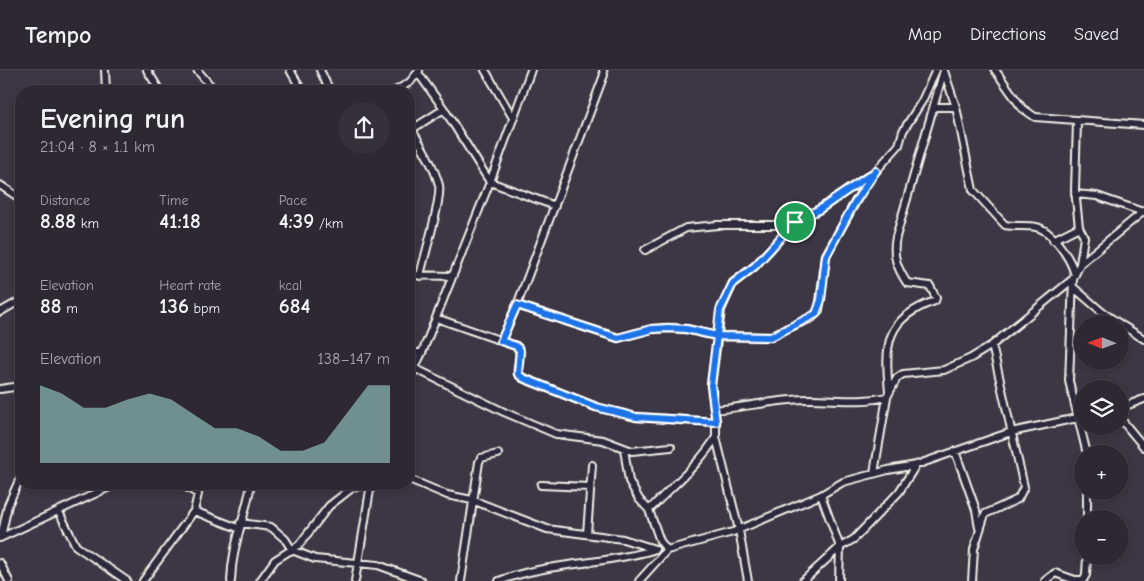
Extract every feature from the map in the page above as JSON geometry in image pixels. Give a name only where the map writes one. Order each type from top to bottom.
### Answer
[{"type":"street","points":[[104,70],[105,85]]},
{"type":"street","points":[[147,70],[156,85]]},
{"type":"street","points":[[197,70],[210,85]]},
{"type":"street","points":[[290,70],[299,85]]},
{"type":"street","points":[[320,70],[327,85]]},
{"type":"street","points":[[485,70],[513,118]]},
{"type":"street","points":[[415,366],[422,353],[490,182],[531,70]]},
{"type":"street","points":[[501,341],[555,206],[604,75],[603,70]]},
{"type":"street","points":[[517,305],[618,338],[652,329],[668,328],[686,329],[717,336],[771,337],[816,314],[821,300],[826,256],[855,202],[876,171],[898,145],[903,131],[922,101],[936,70]]},
{"type":"street","points":[[995,70],[1022,108],[1035,117],[1077,122],[1144,125]]},
{"type":"street","points":[[888,395],[888,350],[896,326],[916,307],[934,302],[936,298],[930,286],[907,283],[898,270],[894,251],[896,236],[944,71]]},
{"type":"street","points":[[944,71],[956,108],[966,159],[977,195],[1004,225],[1037,227],[1044,230],[1067,254],[1074,277]]},
{"type":"street","points":[[405,85],[419,72],[490,182],[555,206]]},
{"type":"street","points":[[934,107],[956,108]]},
{"type":"street","points":[[415,128],[444,109]]},
{"type":"street","points":[[1074,398],[1069,381],[1073,287],[1074,277],[1080,264],[1084,237],[1079,227],[1076,194],[1077,122]]},
{"type":"street","points":[[415,139],[429,160],[439,186],[438,203],[420,276]]},
{"type":"street","points":[[645,250],[686,228],[718,225],[771,226],[795,222],[820,209],[876,171]]},
{"type":"street","points":[[0,184],[15,195]]},
{"type":"street","points":[[1076,194],[1097,196],[1144,212]]},
{"type":"street","points":[[1080,264],[1144,212]]},
{"type":"street","points":[[748,581],[739,530],[716,437],[711,385],[720,310],[733,283],[755,266],[795,222]]},
{"type":"street","points":[[1053,240],[1079,227]]},
{"type":"street","points":[[415,276],[452,276]]},
{"type":"street","points":[[874,473],[888,395],[892,384],[903,374],[944,370],[971,358],[992,345],[1074,277]]},
{"type":"street","points":[[1073,287],[1106,315]]},
{"type":"street","points":[[0,312],[15,303]]},
{"type":"street","points":[[436,318],[516,346],[520,350],[518,374],[523,378],[596,407],[636,417],[716,422]]},
{"type":"street","points":[[1129,330],[1144,339]]},
{"type":"street","points":[[972,581],[974,549],[985,514],[1018,498],[1022,494],[1024,487],[992,345]]},
{"type":"street","points":[[415,353],[422,353]]},
{"type":"street","points":[[415,368],[504,412],[556,434],[602,440],[632,451],[671,447]]},
{"type":"street","points":[[0,388],[15,387]]},
{"type":"street","points":[[714,410],[769,402],[810,399],[862,402],[888,395]]},
{"type":"street","points":[[1129,405],[1144,399]]},
{"type":"street","points":[[639,581],[665,552],[739,530],[821,495],[843,482],[874,473],[916,465],[1011,432],[1074,419]]},
{"type":"street","points":[[1129,429],[1144,447]]},
{"type":"street","points":[[649,510],[671,486],[700,461],[716,437]]},
{"type":"street","points":[[624,449],[629,481],[639,500],[649,510],[665,552]]},
{"type":"street","points":[[955,451],[976,510],[979,529]]},
{"type":"street","points":[[461,581],[472,500],[481,458],[498,454]]},
{"type":"street","points":[[803,581],[840,547],[854,539],[898,492],[916,465]]},
{"type":"street","points":[[587,534],[592,466]]},
{"type":"street","points":[[415,482],[447,495],[472,500],[548,529],[623,539],[665,552]]},
{"type":"street","points":[[540,485],[590,487]]},
{"type":"street","points":[[1,538],[8,505],[15,489]]},
{"type":"street","points":[[1,538],[59,512],[98,490]]},
{"type":"street","points":[[143,581],[194,512],[198,494],[191,490]]},
{"type":"street","points":[[231,581],[239,526],[248,490]]},
{"type":"street","points":[[260,581],[275,560],[299,545],[329,506],[349,490]]},
{"type":"street","points":[[355,581],[356,562],[371,490]]},
{"type":"street","points":[[821,495],[840,547],[838,581]]},
{"type":"street","points":[[59,512],[76,546],[127,581]]},
{"type":"street","points":[[194,512],[239,526],[271,527],[285,538],[292,550],[316,559],[378,564],[422,581]]},
{"type":"street","points":[[499,581],[518,574],[633,556],[655,549]]},
{"type":"street","points":[[0,564],[9,581]]},
{"type":"street","points":[[1045,581],[1054,573],[1075,580],[1083,580],[1088,565]]},
{"type":"route","points":[[795,222],[755,266],[746,271],[733,283],[720,310],[717,336],[701,334],[686,329],[668,328],[652,329],[618,338],[517,305],[501,341],[516,346],[520,350],[517,369],[518,374],[523,378],[596,407],[636,417],[716,422],[711,385],[717,336],[771,337],[786,328],[812,318],[816,314],[821,300],[826,256],[855,202],[868,180],[876,171],[820,209],[795,222]]}]
